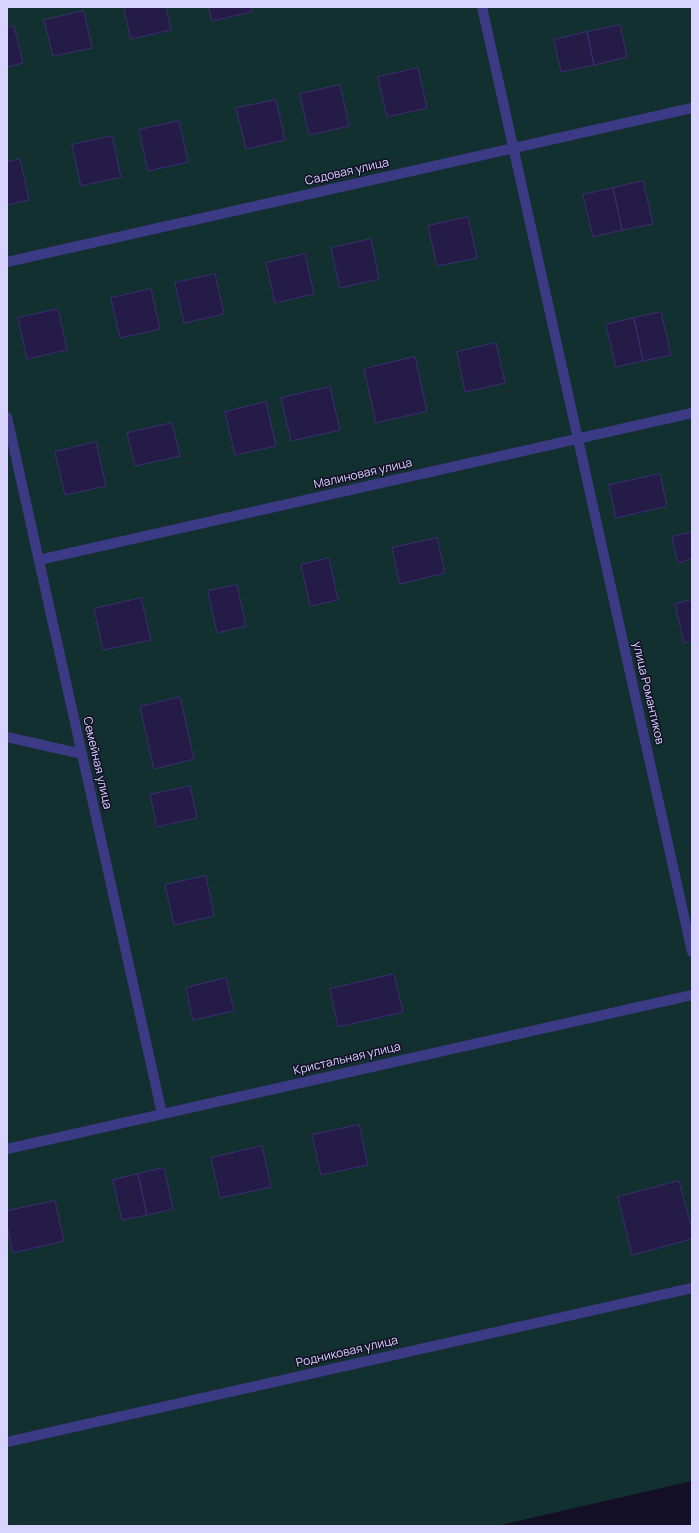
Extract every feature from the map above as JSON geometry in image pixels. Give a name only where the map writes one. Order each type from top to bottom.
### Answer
[{"type":"street","name":"улица Романтиков","points":[[482,7],[692,952]]},
{"type":"street","name":"Садовая улица","points":[[7,262],[692,108]]},
{"type":"street","name":"Малиновая улица","points":[[39,560],[692,413]]},
{"type":"street","name":"Семейная улица","points":[[7,417],[162,1114]]},
{"type":"street","points":[[7,736],[82,754]]},
{"type":"street","name":"Кристальная улица","points":[[7,1149],[692,995]]},
{"type":"street","name":"Родниковая улица","points":[[7,1442],[692,1288]]},
{"type":"green space","points":[[7,7],[692,7],[692,1481],[496,1526],[7,1526]]},
{"type":"building","points":[[124,7],[166,7],[171,30],[131,39]]},
{"type":"building","points":[[209,7],[251,7],[252,12],[212,21]]},
{"type":"building","points":[[84,11],[92,48],[53,56],[44,20]]},
{"type":"building","points":[[620,25],[627,57],[594,65],[587,32]]},
{"type":"building","points":[[14,26],[23,63],[7,67],[7,28]]},
{"type":"building","points":[[587,32],[594,65],[561,72],[554,40]]},
{"type":"building","points":[[418,68],[427,108],[387,117],[378,77]]},
{"type":"building","points":[[340,85],[349,126],[309,135],[300,94]]},
{"type":"building","points":[[276,100],[285,140],[246,149],[236,108]]},
{"type":"building","points":[[179,121],[188,162],[148,171],[139,130]]},
{"type":"building","points":[[112,136],[121,177],[81,186],[72,145]]},
{"type":"building","points":[[20,159],[29,200],[7,205],[7,162]]},
{"type":"building","points":[[643,181],[653,224],[622,230],[613,188]]},
{"type":"building","points":[[613,188],[622,230],[593,237],[583,195]]},
{"type":"building","points":[[468,217],[477,258],[437,266],[428,226]]},
{"type":"building","points":[[371,239],[379,279],[340,288],[331,248]]},
{"type":"building","points":[[305,254],[314,294],[275,303],[266,263]]},
{"type":"building","points":[[215,274],[224,314],[184,323],[175,283]]},
{"type":"building","points":[[151,289],[160,329],[120,338],[111,298]]},
{"type":"building","points":[[58,309],[67,350],[27,359],[18,318]]},
{"type":"building","points":[[661,312],[671,355],[643,361],[634,318]]},
{"type":"building","points":[[634,318],[643,361],[616,367],[606,325]]},
{"type":"building","points":[[496,343],[505,383],[465,392],[457,352]]},
{"type":"building","points":[[415,357],[427,411],[376,423],[364,369]]},
{"type":"building","points":[[330,387],[340,430],[291,441],[281,398]]},
{"type":"building","points":[[266,402],[276,446],[235,455],[225,412]]},
{"type":"building","points":[[172,423],[180,456],[135,466],[127,433]]},
{"type":"building","points":[[96,442],[106,486],[65,495],[55,452]]},
{"type":"building","points":[[660,474],[667,506],[616,518],[609,485]]},
{"type":"building","points":[[692,532],[692,559],[678,563],[672,537]]},
{"type":"building","points":[[437,538],[445,573],[400,584],[392,548]]},
{"type":"building","points":[[329,558],[338,600],[310,606],[301,565]]},
{"type":"building","points":[[237,585],[246,626],[217,633],[208,591]]},
{"type":"building","points":[[141,598],[151,640],[103,650],[94,609]]},
{"type":"building","points":[[692,600],[692,641],[684,643],[675,604]]},
{"type":"building","points":[[180,697],[194,759],[154,769],[140,707]]},
{"type":"building","points":[[190,786],[197,818],[157,827],[150,795]]},
{"type":"building","points":[[206,876],[214,916],[174,925],[165,885]]},
{"type":"building","points":[[394,974],[403,1012],[338,1027],[330,989]]},
{"type":"building","points":[[226,978],[234,1011],[193,1020],[186,988]]},
{"type":"building","points":[[359,1125],[368,1165],[321,1175],[312,1135]]},
{"type":"building","points":[[262,1146],[271,1187],[220,1198],[211,1158]]},
{"type":"building","points":[[164,1168],[173,1209],[147,1215],[138,1174]]},
{"type":"building","points":[[138,1174],[147,1215],[122,1220],[113,1180]]},
{"type":"building","points":[[679,1181],[692,1229],[692,1239],[632,1255],[618,1197]]},
{"type":"building","points":[[55,1201],[64,1241],[13,1253],[7,1225],[7,1211]]}]
